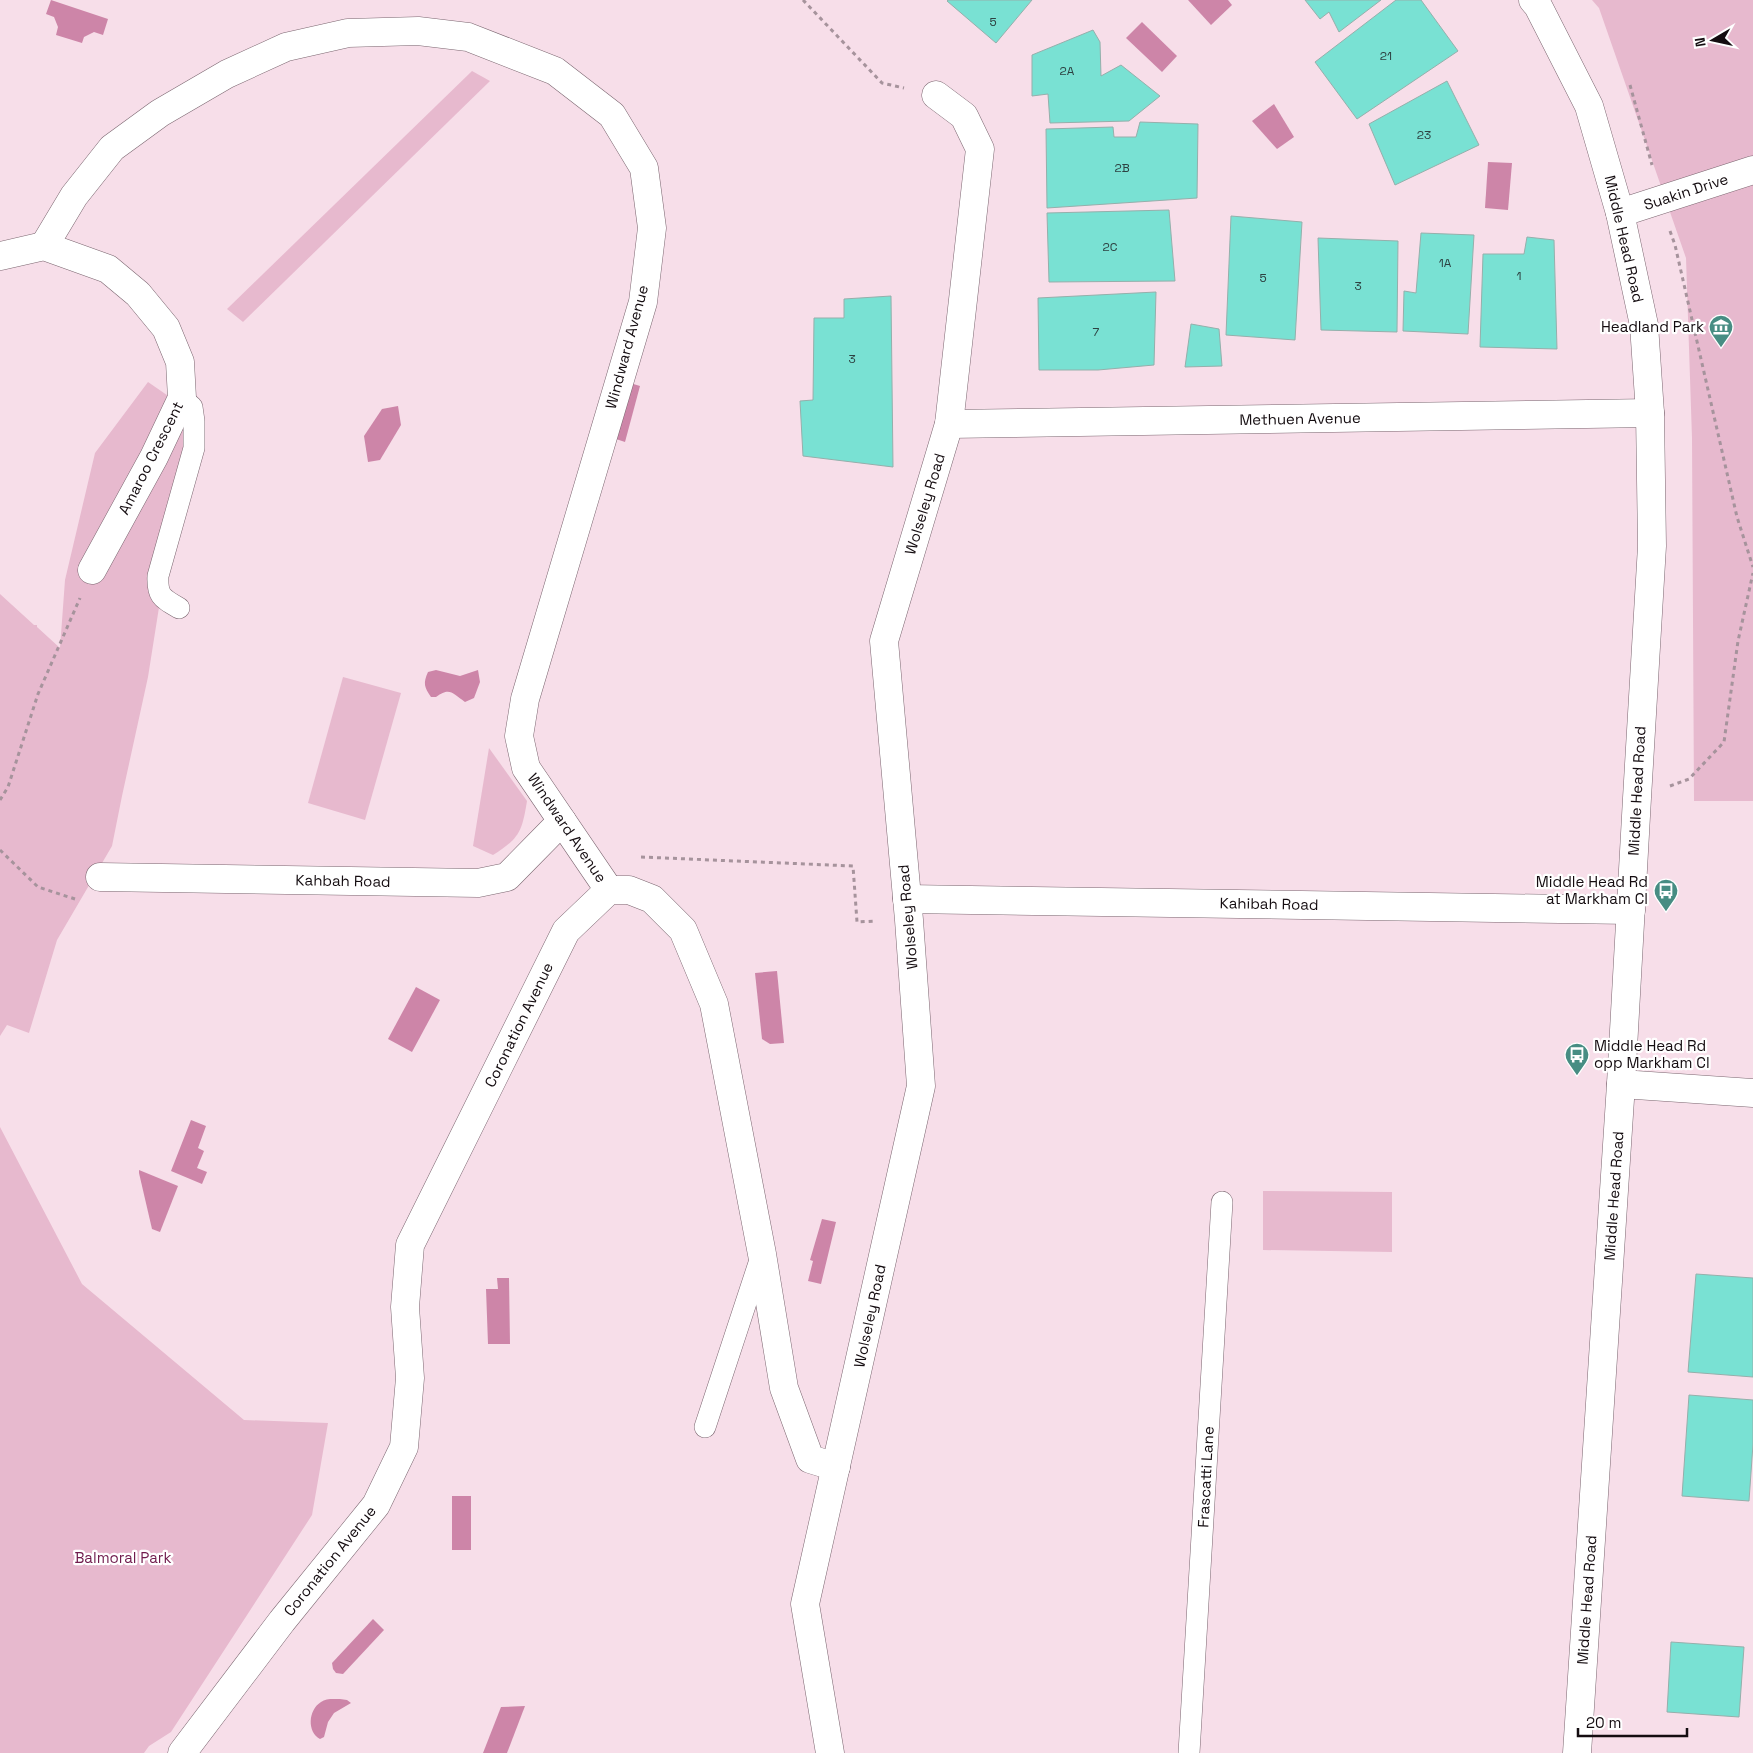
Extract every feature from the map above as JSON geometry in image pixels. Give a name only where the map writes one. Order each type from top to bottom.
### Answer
[{"type":"street","name":"Middle Head Road","points":[[1532,0],[1538,6],[1589,106],[1620,213],[1644,325],[1650,413],[1652,546],[1630,910],[1622,1084],[1577,1753]]},
{"type":"street","name":"Windward Avenue","points":[[44,246],[74,196],[112,148],[160,113],[227,74],[286,47],[348,33],[418,31],[468,37],[555,71],[612,115],[644,168],[652,228],[642,302],[525,699],[519,736],[526,768],[609,890]]},
{"type":"street","name":"Wolseley Road","points":[[830,1753],[805,1604],[921,1086],[908,909],[884,641],[949,424],[980,149],[964,116],[936,95]]},
{"type":"street","name":"Suakin Drive","points":[[1620,213],[1753,170]]},
{"type":"street","points":[[0,256],[44,246]]},
{"type":"street","name":"Amaroo Crescent","points":[[44,246],[108,269],[138,294],[166,328],[180,362],[182,398],[154,457],[92,570]]},
{"type":"street","name":"Methuen Avenue","points":[[949,424],[1650,413]]},
{"type":"street","name":"Kahbah Road","points":[[100,878],[478,883],[507,877],[562,821]]},
{"type":"street","points":[[609,890],[629,890],[652,899],[683,930],[714,1004],[762,1254],[784,1388],[810,1459],[836,1467]]},
{"type":"street","name":"Coronation Avenue","points":[[182,1753],[282,1621],[376,1505],[404,1447],[410,1378],[405,1307],[410,1245],[566,931],[609,890]]},
{"type":"street","name":"Kahibah Road","points":[[908,909],[1630,910]]},
{"type":"street","points":[[1622,1084],[1753,1093]]},
{"type":"lane","points":[[178,608],[166,600],[157,590],[158,576],[194,448],[192,407],[182,398]]},
{"type":"lane","name":"Frascatti Lane","points":[[1189,1753],[1222,1202]]},
{"type":"lane","points":[[704,1426],[762,1254]]},
{"type":"path","points":[[804,0],[882,84],[936,95]]},
{"type":"path","points":[[1630,85],[1652,165]]},
{"type":"path","points":[[1670,230],[1737,517],[1753,567]]},
{"type":"path","points":[[0,800],[8,786],[38,694],[92,570]]},
{"type":"path","points":[[1637,798],[1689,779],[1724,742],[1738,641],[1753,573]]},
{"type":"path","points":[[635,857],[853,866],[857,922],[908,909]]},
{"type":"green space","name":"Headland Park","points":[[1592,0],[1753,0],[1753,801],[1694,801],[1692,438],[1686,258],[1599,8]]},
{"type":"green space","points":[[472,71],[490,81],[243,322],[227,309]]},
{"type":"green space","points":[[148,382],[190,411],[148,677],[112,846],[57,940],[29,1033],[7,1025],[0,1036],[0,594],[34,625],[37,625],[60,648],[65,580],[95,453]]},
{"type":"green space","points":[[343,677],[401,693],[365,820],[308,803]]},
{"type":"green space","points":[[489,748],[527,801],[518,833],[509,844],[493,855],[473,846]]},
{"type":"green space","name":"Balmoral Park","points":[[0,1127],[82,1284],[244,1420],[328,1423],[312,1515],[171,1732],[149,1746],[144,1753],[0,1753]]},
{"type":"green space","points":[[1263,1191],[1392,1192],[1392,1252],[1263,1250]]},
{"type":"shaded area","points":[[51,0],[108,19],[103,35],[94,32],[84,37],[82,43],[56,35],[58,27],[54,17],[46,14]]},
{"type":"shaded area","points":[[1188,0],[1228,0],[1232,5],[1211,25]]},
{"type":"shaded area","points":[[1142,22],[1177,56],[1162,72],[1126,38]]},
{"type":"shaded area","points":[[1274,104],[1294,137],[1277,149],[1252,121]]},
{"type":"shaded area","points":[[1488,162],[1512,163],[1508,210],[1485,208]]},
{"type":"shaded area","points":[[630,383],[640,386],[625,442],[616,439]]},
{"type":"shaded area","points":[[398,406],[401,425],[380,460],[368,462],[364,436],[382,409]]},
{"type":"shaded area","points":[[436,670],[460,676],[478,670],[480,682],[474,698],[465,702],[451,692],[431,697],[426,688],[425,679],[428,672]]},
{"type":"shaded area","points":[[777,971],[784,1043],[770,1044],[762,1039],[755,973]]},
{"type":"shaded area","points":[[416,987],[440,1000],[412,1052],[388,1039]]},
{"type":"shaded area","points":[[191,1120],[206,1126],[198,1148],[204,1151],[197,1168],[207,1172],[202,1184],[171,1171]]},
{"type":"shaded area","points":[[139,1170],[178,1186],[160,1232],[152,1229]]},
{"type":"shaded area","points":[[822,1219],[836,1222],[821,1284],[808,1281],[813,1261],[810,1260]]},
{"type":"shaded area","points":[[497,1278],[509,1278],[510,1344],[488,1344],[486,1289],[498,1289]]},
{"type":"shaded area","points":[[452,1496],[471,1496],[471,1550],[452,1550]]},
{"type":"shaded area","points":[[373,1619],[384,1630],[343,1674],[336,1673],[332,1663]]},
{"type":"shaded area","points":[[340,1699],[351,1703],[334,1713],[328,1722],[324,1737],[320,1739],[316,1736],[311,1726],[314,1710],[323,1701]]},
{"type":"shaded area","points":[[525,1706],[507,1753],[483,1753],[501,1707]]},
{"type":"building","points":[[948,0],[1032,0],[996,43]]},
{"type":"building","points":[[1305,0],[1381,0],[1339,32],[1329,12],[1320,19]]},
{"type":"building","points":[[1396,0],[1421,0],[1458,51],[1357,119],[1315,62]]},
{"type":"building","points":[[1093,30],[1100,42],[1101,76],[1121,65],[1160,96],[1129,121],[1050,123],[1048,94],[1032,96],[1032,55]]},
{"type":"building","points":[[1447,81],[1479,145],[1395,185],[1369,124]]},
{"type":"building","points":[[1140,122],[1198,124],[1197,198],[1047,208],[1046,129],[1113,127],[1114,137],[1136,137]]},
{"type":"building","points":[[1169,210],[1175,281],[1049,282],[1047,213]]},
{"type":"building","points":[[1231,216],[1302,222],[1295,340],[1226,335]]},
{"type":"building","points":[[1421,233],[1474,235],[1468,334],[1403,331],[1404,291],[1416,293]]},
{"type":"building","points":[[1527,237],[1554,240],[1557,349],[1480,347],[1483,254],[1524,254]]},
{"type":"building","points":[[1318,238],[1398,241],[1397,332],[1321,330]]},
{"type":"building","points":[[1156,292],[1154,365],[1098,370],[1039,370],[1038,298]]},
{"type":"building","points":[[891,296],[893,467],[803,456],[800,401],[813,400],[814,318],[844,318],[844,299]]},
{"type":"building","points":[[1191,324],[1219,329],[1222,366],[1185,367]]},
{"type":"building","points":[[1696,1274],[1753,1278],[1753,1377],[1688,1372]]},
{"type":"building","points":[[1689,1395],[1753,1400],[1753,1444],[1749,1501],[1682,1496]]},
{"type":"building","points":[[1671,1642],[1744,1647],[1739,1717],[1667,1712]]},
{"type":"place","name":"Headland Park","points":[[1721,348]]},
{"type":"place","name":"Middle Head Rd at Markham Cl","points":[[1666,912]]},
{"type":"place","name":"Middle Head Rd opp Markham Cl","points":[[1577,1076]]}]
